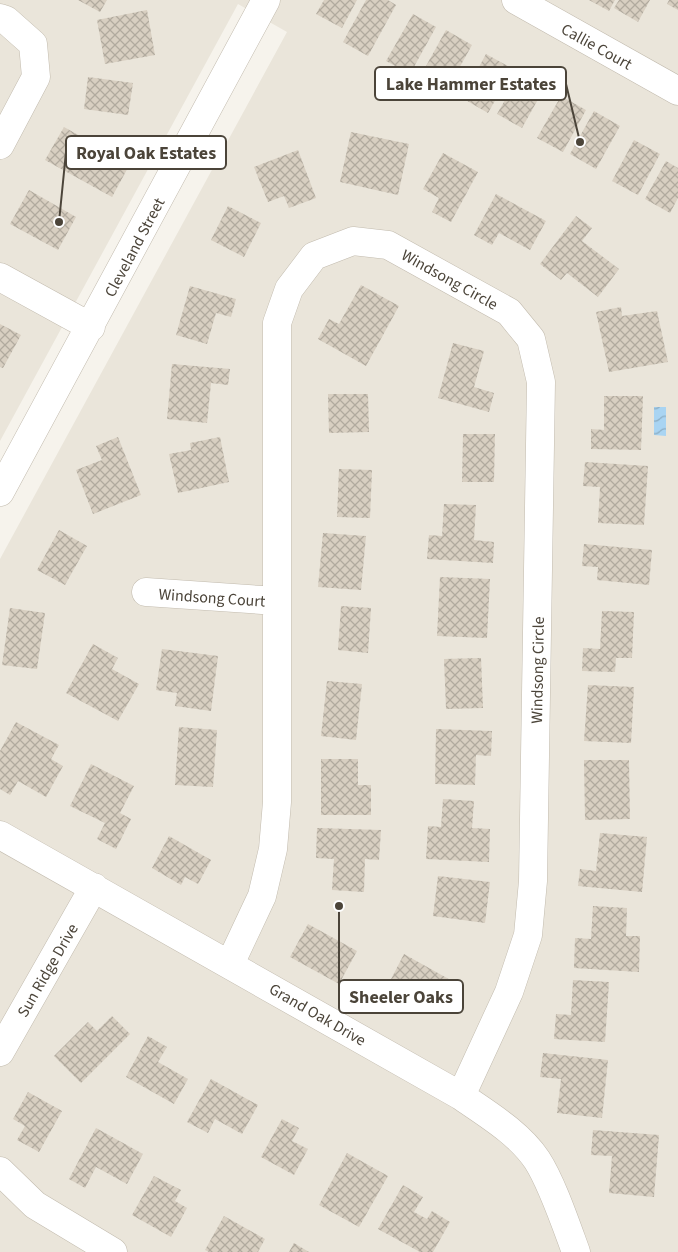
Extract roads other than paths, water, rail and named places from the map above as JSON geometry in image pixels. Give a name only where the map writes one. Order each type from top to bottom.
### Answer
[{"type":"street","name":"Cleveland Street","points":[[0,492],[91,327],[266,0]]},
{"type":"street","name":"Callie Court","points":[[516,0],[678,91]]},
{"type":"street","points":[[0,18],[6,20],[33,44],[36,78],[0,145]]},
{"type":"street","name":"Windsong Circle","points":[[230,964],[262,896],[273,849],[278,802],[277,323],[289,289],[314,256],[354,241],[388,245],[509,312],[531,340],[541,382],[534,872],[528,935],[509,992],[461,1096]]},
{"type":"street","points":[[0,277],[91,327]]},
{"type":"street","name":"Windsong Court","points":[[146,592],[277,601]]},
{"type":"street","name":"Grand Oak Drive","points":[[0,835],[461,1096],[505,1127],[537,1160],[562,1214],[576,1252]]},
{"type":"street","name":"Sun Ridge Drive","points":[[0,1052],[94,887]]},
{"type":"street","points":[[0,1172],[35,1205],[113,1252]]},
{"type":"water","points":[[654,407],[666,407],[666,436],[654,435]]},
{"type":"place","name":"Lake Hammer Estates","points":[[580,142]]},
{"type":"place","name":"Royal Oak Estates","points":[[59,222]]},
{"type":"place","name":"Sheeler Oaks","points":[[339,906]]}]
